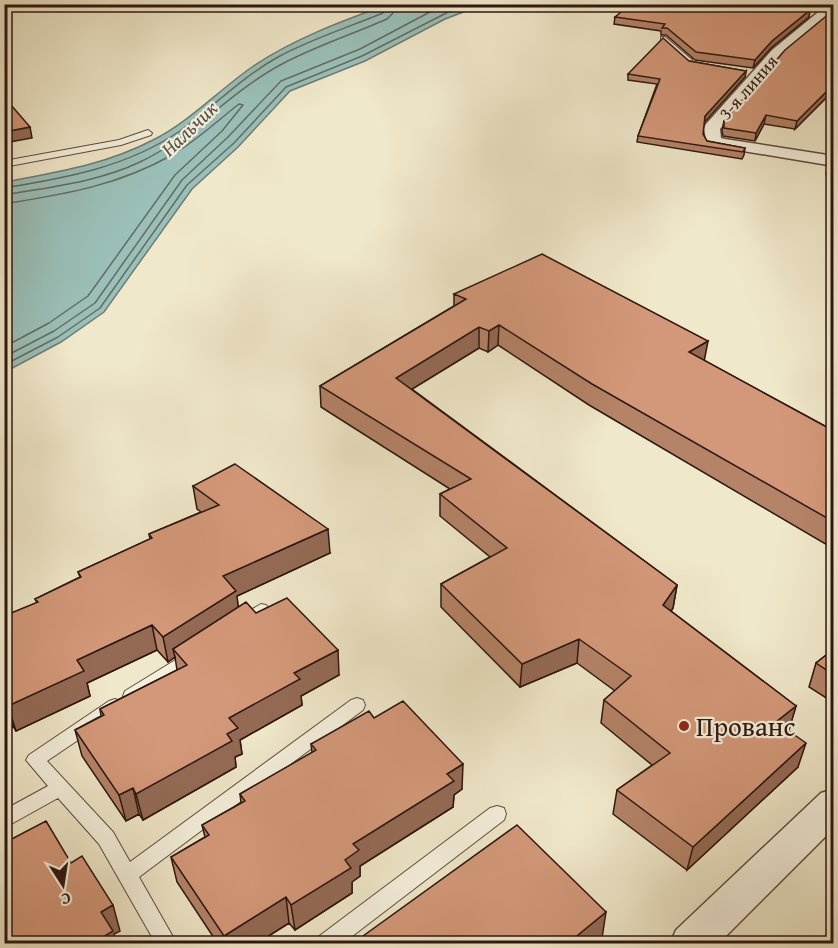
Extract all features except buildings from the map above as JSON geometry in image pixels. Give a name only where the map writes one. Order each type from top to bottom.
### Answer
[{"type":"street","points":[[806,11],[830,11]]},
{"type":"street","name":"3-я линия","points":[[830,11],[754,73],[712,128],[710,136],[713,141],[834,161]]},
{"type":"street","points":[[690,944],[834,804]]},
{"type":"lane","points":[[663,38],[677,50],[679,55],[692,64],[703,65]]},
{"type":"lane","points":[[4,164],[121,142],[148,134]]},
{"type":"lane","points":[[222,635],[261,609]]},
{"type":"lane","points":[[167,944],[106,838],[35,760],[202,648]]},
{"type":"lane","points":[[127,875],[357,705]]},
{"type":"lane","points":[[4,820],[60,788]]},
{"type":"lane","points":[[325,944],[497,814]]},
{"type":"water","name":"Нальчик","points":[[389,4],[482,5],[445,19],[365,61],[290,91],[238,147],[192,189],[104,312],[61,342],[5,372],[5,182],[80,167],[135,149],[166,133],[268,57],[318,31]]},
{"type":"place","name":"Прованс","points":[[684,726]]}]
